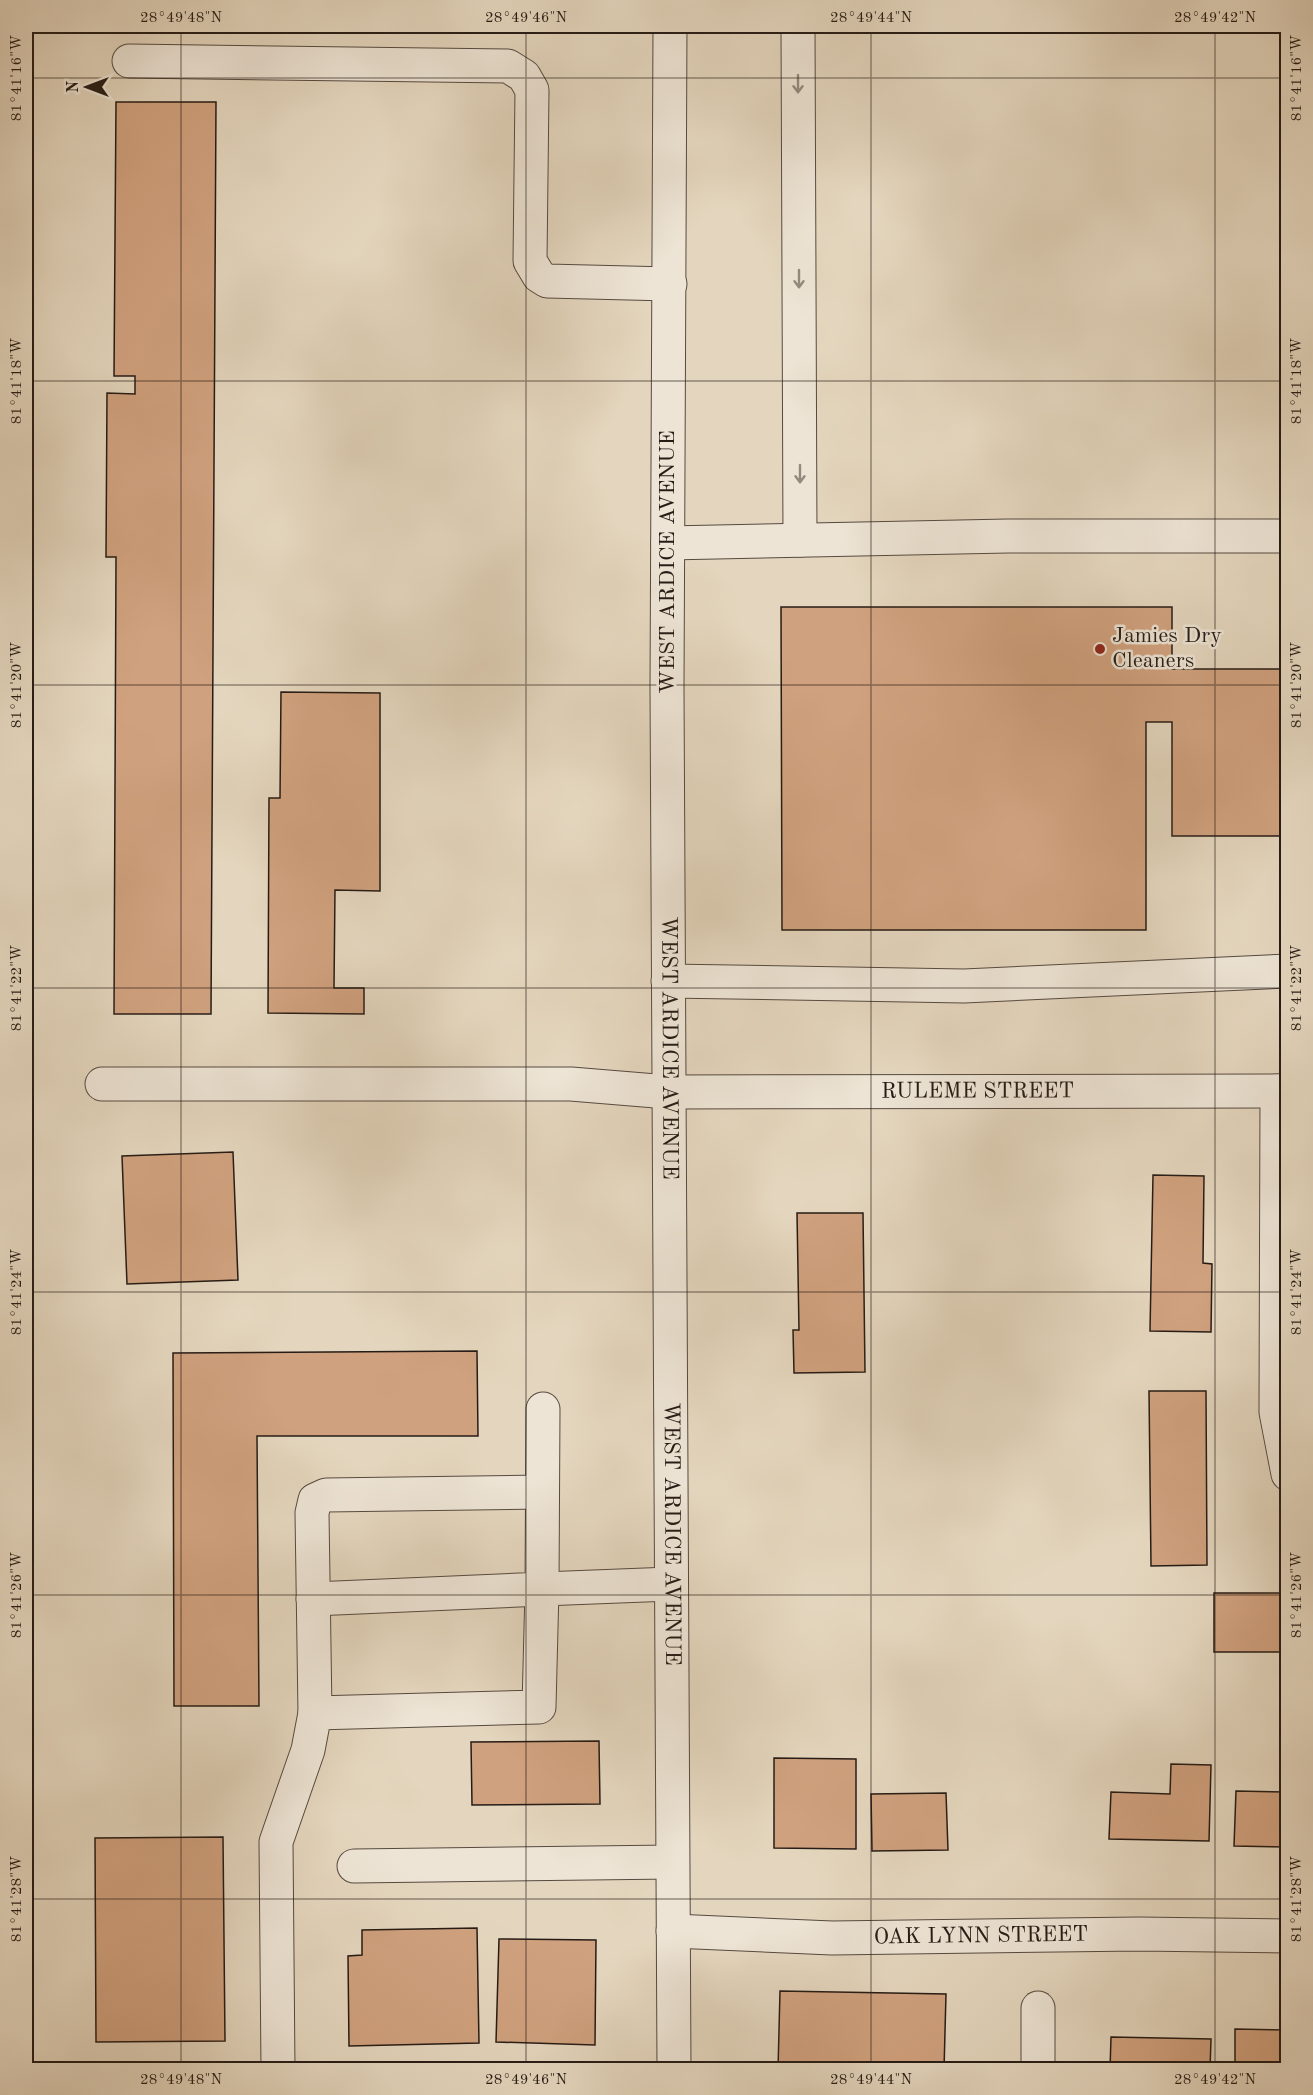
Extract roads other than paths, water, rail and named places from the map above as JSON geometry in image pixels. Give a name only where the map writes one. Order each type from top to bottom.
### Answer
[{"type":"street","name":"WEST ARDICE AVENUE","points":[[670,26],[668,1092],[674,2070]]},
{"type":"street","points":[[798,26],[800,540]]},
{"type":"street","points":[[129,61],[508,66],[524,76],[532,90],[530,261],[539,276],[547,281],[670,284]]},
{"type":"street","points":[[668,543],[1008,536],[1287,536]]},
{"type":"street","points":[[668,981],[964,986],[1287,971]]},
{"type":"street","name":"RULEME STREET","points":[[102,1084],[571,1084],[668,1092],[1282,1091]]},
{"type":"street","points":[[1282,1091],[1276,1412],[1287,1474]]},
{"type":"street","points":[[315,1713],[539,1707],[543,1409]]},
{"type":"street","points":[[278,2070],[276,1842],[308,1750],[315,1713],[312,1513],[315,1500],[326,1495],[542,1492]]},
{"type":"street","points":[[313,1599],[671,1584]]},
{"type":"street","points":[[354,1866],[672,1862]]},
{"type":"street","name":"OAK LYNN STREET","points":[[673,1931],[832,1938],[1139,1934],[1287,1936]]},
{"type":"street","points":[[1038,2008],[1038,2070]]},
{"type":"place","name":"Jamies Dry Cleaners","points":[[1100,649]]}]
